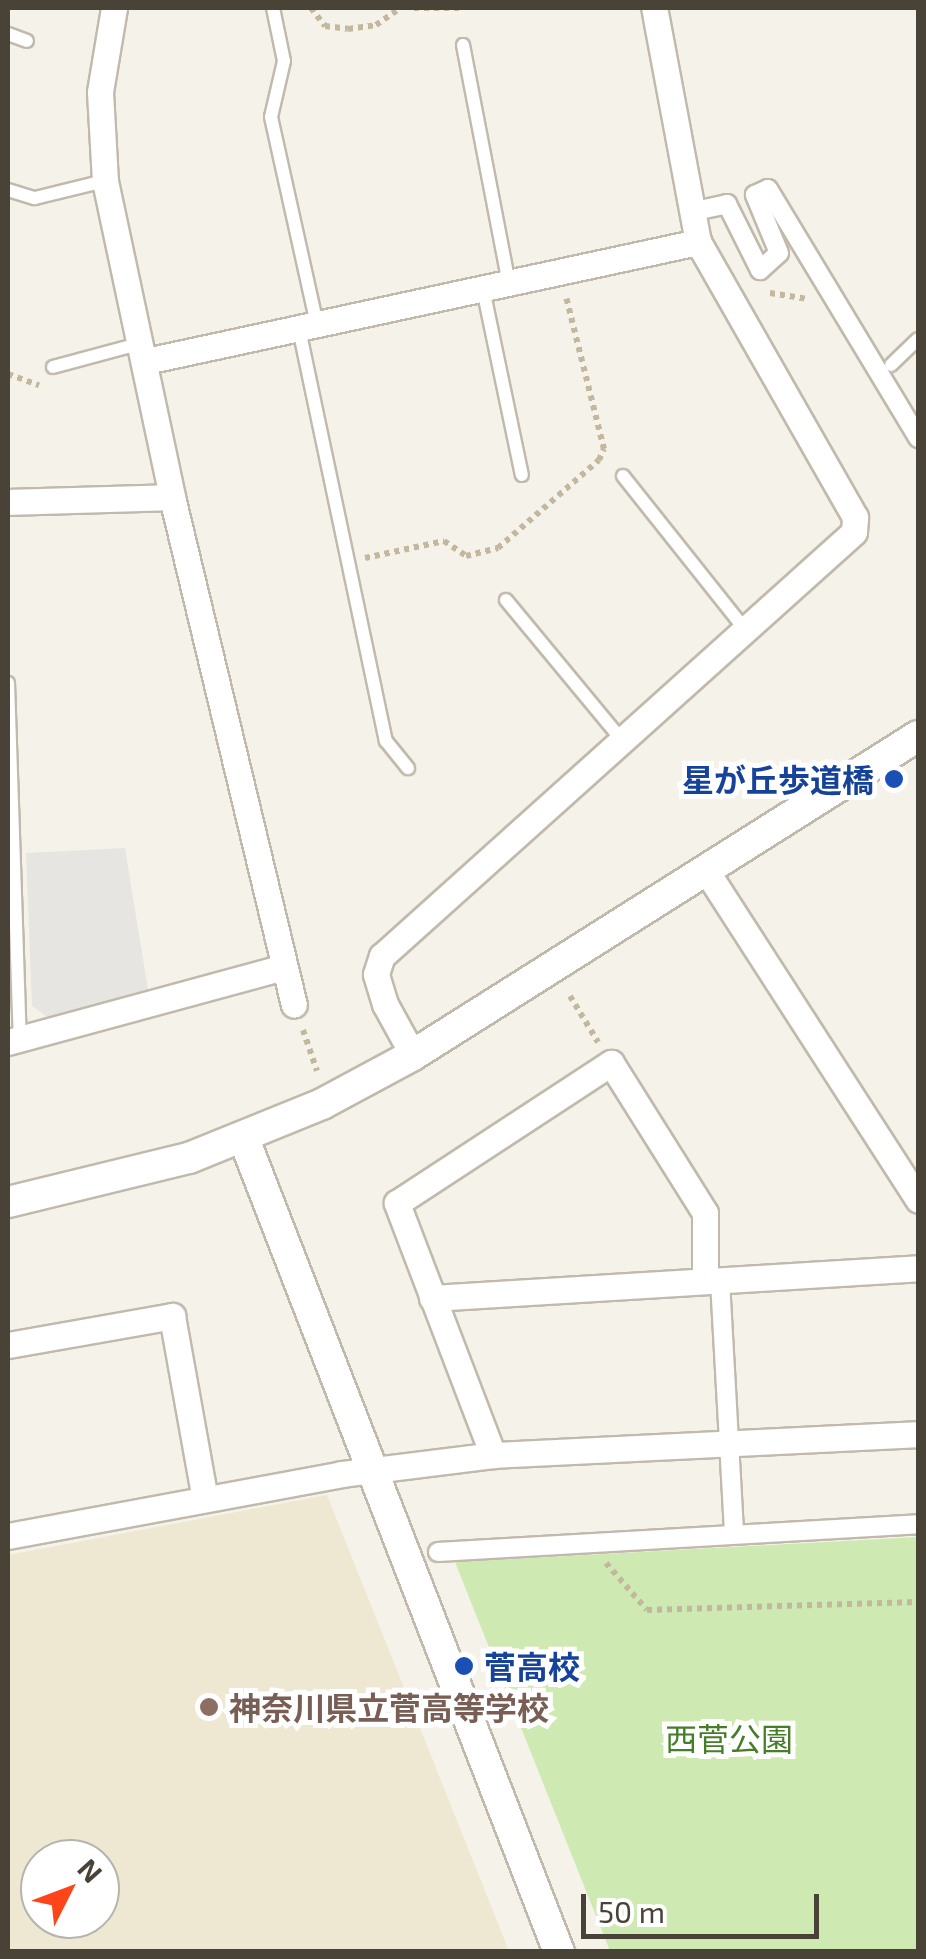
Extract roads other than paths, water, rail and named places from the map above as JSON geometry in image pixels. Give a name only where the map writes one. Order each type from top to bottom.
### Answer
[{"type":"street","points":[[114,8],[100,92],[105,181],[172,497],[281,968],[294,1006]]},
{"type":"street","points":[[412,1056],[380,989],[376,974],[382,956],[620,738],[854,532],[855,517],[698,242],[654,8]]},
{"type":"street","points":[[694,211],[727,204],[760,270],[780,253],[755,195],[768,189],[918,438]]},
{"type":"street","points":[[144,352],[308,327],[698,242]]},
{"type":"street","points":[[8,502],[172,497]]},
{"type":"street","points":[[8,1202],[244,1139],[412,1056],[918,736]]},
{"type":"street","points":[[707,872],[918,1200]]},
{"type":"street","points":[[14,1040],[281,968]]},
{"type":"street","points":[[494,1456],[397,1202],[611,1063],[704,1213],[734,1533]]},
{"type":"street","points":[[244,1139],[370,1473],[559,1952]]},
{"type":"street","points":[[432,1298],[918,1268]]},
{"type":"street","points":[[8,1345],[172,1316],[205,1500]]},
{"type":"street","points":[[8,1536],[205,1500],[494,1456],[918,1434]]},
{"type":"street","points":[[438,1552],[918,1524]]},
{"type":"lane","points":[[273,8],[284,62],[270,117],[386,741],[408,768]]},
{"type":"lane","points":[[8,34],[27,41]]},
{"type":"lane","points":[[463,45],[522,475]]},
{"type":"lane","points":[[8,190],[35,198],[105,181]]},
{"type":"lane","points":[[890,364],[918,338]]},
{"type":"lane","points":[[53,367],[144,352]]},
{"type":"lane","points":[[623,476],[744,628]]},
{"type":"lane","points":[[506,600],[620,738]]},
{"type":"lane","points":[[8,683],[14,1040]]},
{"type":"place","name":"星が丘歩道橋","points":[[894,779]]},
{"type":"place","name":"菅高校","points":[[464,1666]]},
{"type":"place","name":"神奈川県立菅高等学校","points":[[209,1707]]},
{"type":"park label","name":"西菅公園","points":[[729,1738]]}]
